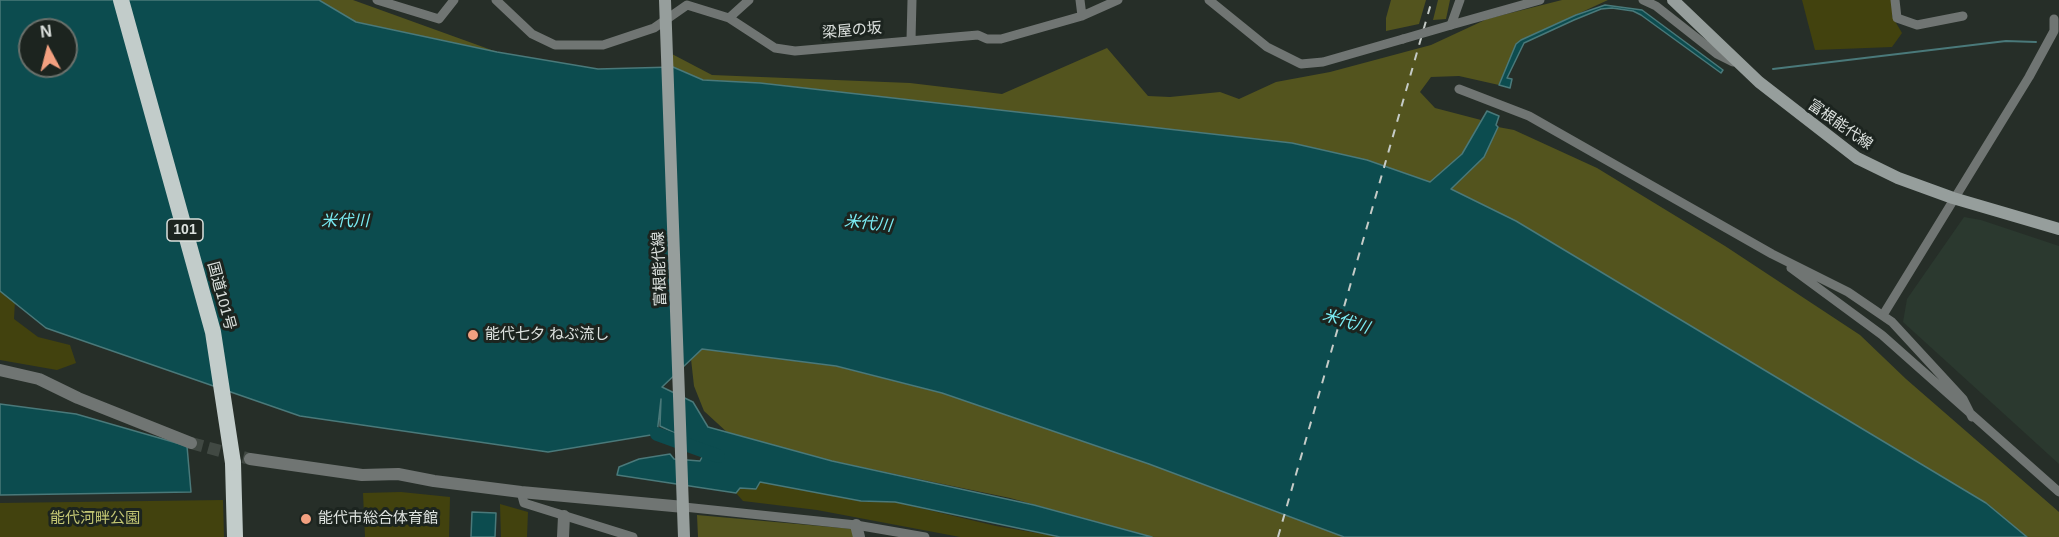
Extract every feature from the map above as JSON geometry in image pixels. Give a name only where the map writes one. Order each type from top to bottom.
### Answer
[{"type":"highway","name":"国道101号","points":[[121,0],[213,332],[233,463],[235,537]]},
{"type":"main road","name":"富根能代線","points":[[664,0],[684,537]]},
{"type":"main road","name":"富根能代線","points":[[1672,0],[1741,65],[1818,130],[1857,158],[1898,178],[1953,198],[2059,229]]},
{"type":"street","points":[[377,0],[439,19],[454,0]]},
{"type":"street","points":[[496,0],[532,34],[555,45],[603,45],[654,28],[688,2]]},
{"type":"street","points":[[729,18],[749,0]]},
{"type":"street","points":[[911,40],[912,0]]},
{"type":"street","points":[[1080,0],[1082,16]]},
{"type":"street","name":"梁屋の坂","points":[[688,2],[729,18],[775,48],[825,49],[978,35],[987,39],[1021,35],[1082,16],[1118,0]]},
{"type":"street","points":[[1209,0],[1268,47],[1301,64],[1323,62],[1540,0]]},
{"type":"street","points":[[1451,25],[1460,0]]},
{"type":"street","points":[[1643,0],[1656,6],[1717,54],[1741,65]]},
{"type":"street","points":[[1895,0],[1897,18],[1917,25],[1963,16]]},
{"type":"street","points":[[1883,315],[1953,198],[2030,77],[2054,31],[2054,19]]},
{"type":"street","points":[[1460,89],[1514,108],[1772,254],[1848,292],[1883,315],[1963,399],[1972,417]]},
{"type":"street","points":[[1772,254],[1882,335],[2059,492]]},
{"type":"street","points":[[0,370],[39,379],[191,443]]},
{"type":"street","points":[[250,459],[362,475],[398,474],[521,492],[684,502],[857,531],[925,537]]},
{"type":"street","points":[[521,492],[524,502],[633,537]]},
{"type":"street","points":[[563,537],[564,516]]},
{"type":"shaded area","points":[[319,0],[353,0],[497,52],[356,22]]},
{"type":"shaded area","points":[[1391,0],[1426,0],[1419,24],[1386,31],[1386,18]]},
{"type":"shaded area","points":[[1438,0],[1450,0],[1446,19],[1433,20]]},
{"type":"shaded area","points":[[1562,0],[1608,0],[1532,35],[1516,49],[1499,85],[1459,76],[1431,77],[1420,92],[1435,108],[1481,120],[1462,154],[1430,182],[1367,160],[1292,143],[760,83],[703,80],[673,67],[672,54],[712,75],[910,83],[1002,94],[1107,48],[1148,96],[1170,97],[1220,92],[1239,99],[1276,82],[1330,72],[1431,45],[1487,19]]},
{"type":"shaded area","points":[[1498,127],[1514,130],[1597,168],[1725,246],[1860,335],[1906,379],[2059,512],[2059,537],[2027,537],[1986,503],[1516,221],[1451,189],[1484,157]]},
{"type":"shaded area","points":[[1964,217],[1981,220],[2059,246],[2059,464],[1903,322],[1907,299]]},
{"type":"shaded area","points":[[702,349],[835,366],[942,393],[1149,464],[1344,537],[1152,537],[1010,498],[832,461],[729,434],[704,411],[694,386],[691,359]]},
{"type":"shaded area","points":[[697,515],[853,529],[855,537],[698,537]]},
{"type":"green space","points":[[1802,0],[1892,0],[1892,16],[1902,33],[1892,47],[1815,50]]},
{"type":"green space","points":[[0,289],[15,301],[14,319],[38,337],[70,345],[76,363],[57,370],[0,360]]},
{"type":"green space","points":[[760,482],[861,501],[895,502],[996,526],[1060,537],[960,537],[817,510],[743,501],[736,493],[740,488],[756,489]]},
{"type":"green space","points":[[401,492],[450,497],[449,537],[365,537],[363,493]]},
{"type":"green space","name":"能代河畔公園","points":[[223,500],[224,537],[0,537],[0,503]]},
{"type":"green space","points":[[500,504],[528,512],[527,537],[501,537]]},
{"type":"water","name":"米代川","points":[[0,0],[319,0],[356,22],[497,52],[598,69],[673,67],[703,80],[760,83],[1292,143],[1367,160],[1430,182],[1462,154],[1487,111],[1499,116],[1496,125],[1498,127],[1484,157],[1451,189],[1516,221],[1986,503],[2027,537],[1344,537],[1149,464],[942,393],[836,366],[702,349],[662,387],[693,402],[708,427],[832,461],[1034,505],[1152,537],[1060,537],[895,502],[861,501],[760,482],[756,489],[740,488],[736,493],[617,475],[619,467],[639,459],[670,454],[674,459],[700,461],[703,455],[700,445],[660,426],[661,399],[657,434],[548,452],[300,416],[46,328],[0,291]]},
{"type":"water","points":[[1605,5],[1642,10],[1723,70],[1721,73],[1641,15],[1633,11],[1612,8],[1601,9],[1524,43],[1507,78],[1512,79],[1510,88],[1499,85],[1516,44],[1521,40],[1576,15]]},
{"type":"water","points":[[0,404],[76,414],[187,446],[191,492],[0,495]]},
{"type":"water","points":[[472,512],[496,513],[495,537],[471,537]]},
{"type":"waterway","points":[[1773,69],[2006,41],[2036,42]]},
{"type":"waterway","points":[[657,434],[718,456]]},
{"type":"tunnel","points":[[191,443],[250,459]]},
{"type":"railway","points":[[1278,537],[1432,0]]},
{"type":"place","name":"能代七夕 ねぶ流し","points":[[473,335]]},
{"type":"place","name":"能代市総合体育館","points":[[306,519]]}]
